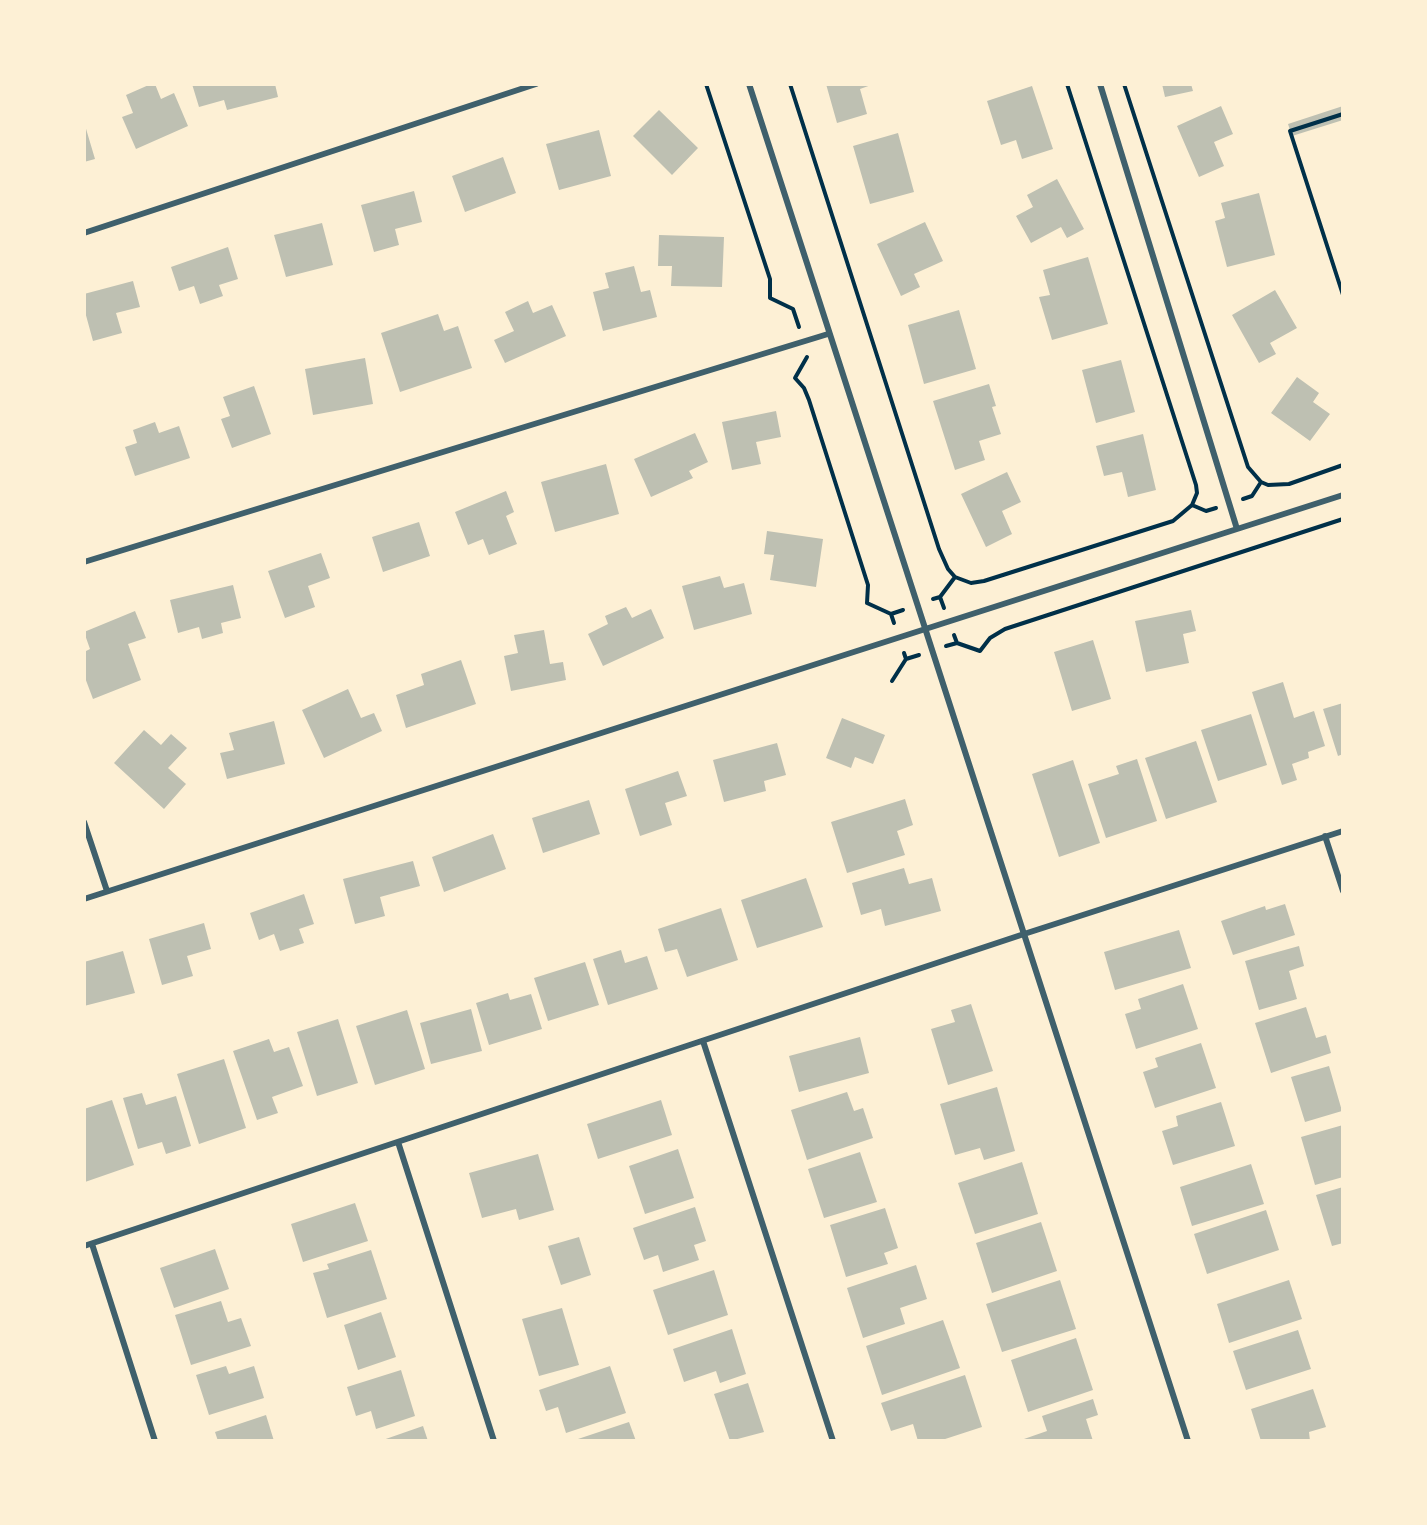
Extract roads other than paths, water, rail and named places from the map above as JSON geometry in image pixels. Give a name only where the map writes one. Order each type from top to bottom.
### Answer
[{"type":"street","points":[[84,232],[536,84]]},
{"type":"street","points":[[749,84],[1188,1441]]},
{"type":"street","points":[[1100,84],[1237,529]]},
{"type":"street","points":[[84,562],[828,334]]},
{"type":"street","points":[[84,899],[1343,495]]},
{"type":"street","points":[[84,822],[107,891]]},
{"type":"street","points":[[84,1246],[1024,934],[1343,831]]},
{"type":"street","points":[[1326,836],[1343,891]]},
{"type":"street","points":[[703,1041],[833,1441]]},
{"type":"street","points":[[398,1143],[494,1441]]},
{"type":"street","points":[[92,1244],[155,1441]]}]
